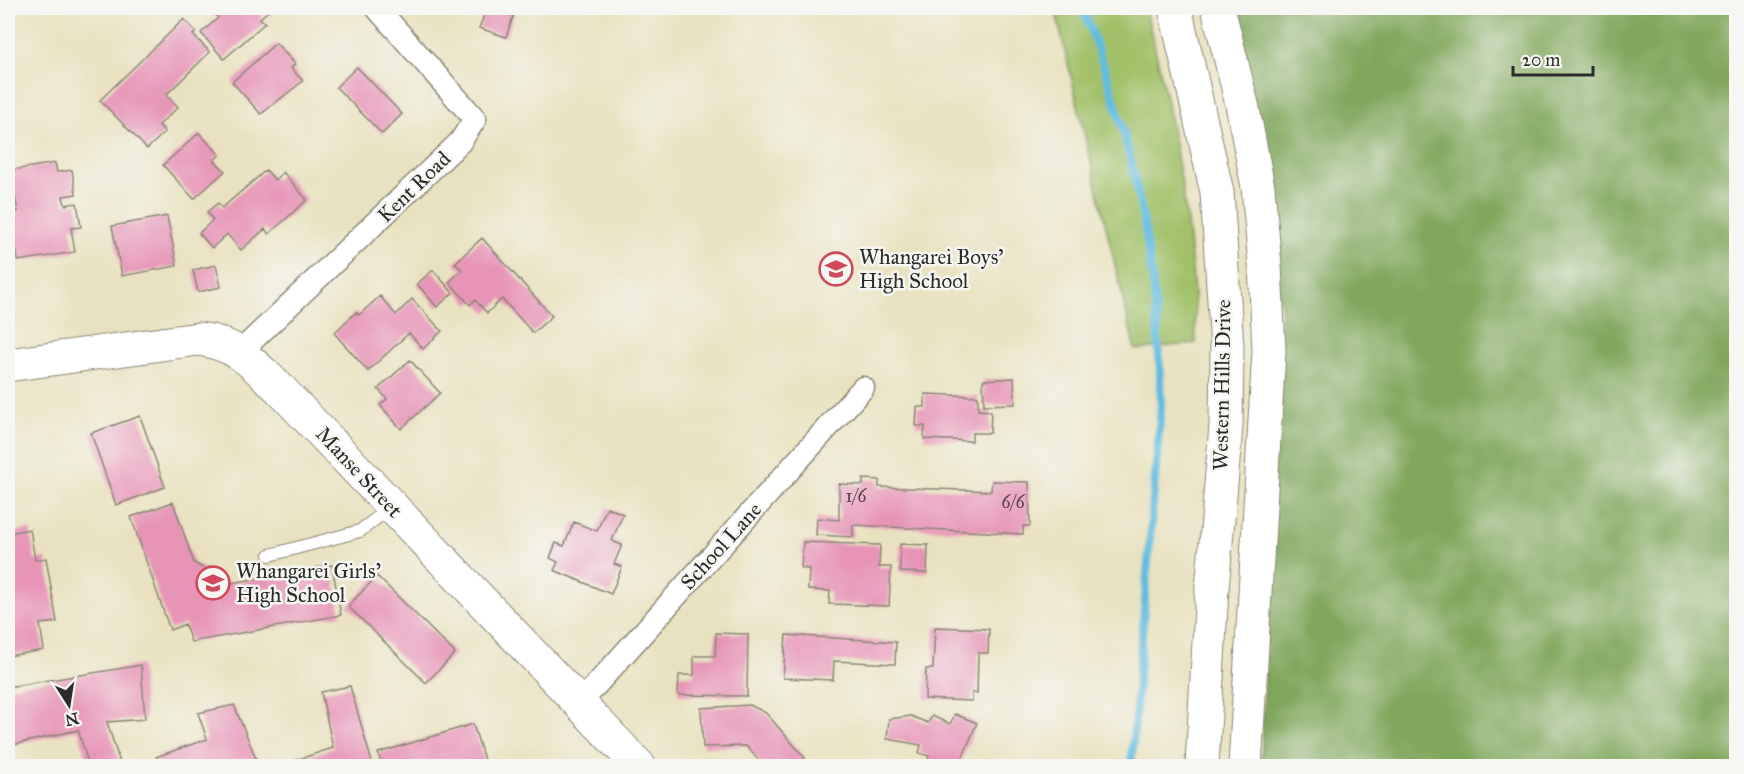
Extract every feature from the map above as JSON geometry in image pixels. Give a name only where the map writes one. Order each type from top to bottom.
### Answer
[{"type":"main road","name":"Western Hills Drive","points":[[1175,8],[1217,192],[1227,347],[1226,426],[1212,588],[1202,766]]},
{"type":"main road","name":"Western Hills Drive","points":[[1218,8],[1242,104],[1258,187],[1269,351],[1245,766]]},
{"type":"main road","name":"Manse Street","points":[[8,364],[198,339],[218,341],[240,352],[281,390],[639,766]]},
{"type":"street","name":"Kent Road","points":[[240,352],[460,142],[475,119],[377,8]]},
{"type":"street","name":"School Lane","points":[[579,704],[863,388]]},
{"type":"lane","points":[[270,555],[360,531],[392,507]]},
{"type":"green space","points":[[1055,8],[1145,8],[1173,132],[1180,174],[1191,258],[1196,343],[1135,350]]},
{"type":"green space","points":[[1226,8],[1736,8],[1736,766],[1261,766],[1281,307]]},
{"type":"building","points":[[209,8],[272,8],[260,18],[265,23],[224,59],[201,33],[218,18]]},
{"type":"building","points":[[487,8],[516,8],[506,37],[479,28]]},
{"type":"building","points":[[184,19],[196,32],[193,35],[210,52],[166,95],[178,107],[159,125],[165,132],[147,149],[100,100]]},
{"type":"building","points":[[276,43],[295,64],[291,68],[303,81],[261,114],[232,82]]},
{"type":"building","points":[[357,67],[402,114],[382,134],[336,87]]},
{"type":"building","points":[[199,133],[220,155],[214,160],[225,171],[194,199],[163,165]]},
{"type":"building","points":[[55,163],[57,172],[72,170],[76,194],[63,196],[65,205],[77,203],[81,227],[71,228],[75,252],[18,261],[14,235],[8,236],[8,214],[18,212],[15,196],[8,198],[8,179],[15,178],[13,170]]},
{"type":"building","points":[[266,170],[275,180],[283,172],[307,200],[269,234],[265,229],[241,250],[227,234],[212,248],[199,233],[213,220],[207,212],[218,203],[222,208]]},
{"type":"building","points":[[167,216],[177,266],[122,276],[112,226]]},
{"type":"building","points":[[482,238],[552,316],[533,333],[502,299],[487,313],[475,300],[470,305],[449,282],[462,270],[455,263]]},
{"type":"building","points":[[216,265],[221,287],[198,292],[193,270]]},
{"type":"building","points":[[433,270],[453,293],[437,307],[417,284]]},
{"type":"building","points":[[380,296],[396,315],[412,299],[442,331],[423,349],[409,333],[368,371],[334,333],[356,312],[359,315]]},
{"type":"building","points":[[410,360],[440,393],[401,429],[380,405],[387,399],[378,389]]},
{"type":"building","points":[[1014,378],[1015,404],[984,405],[983,380]]},
{"type":"building","points":[[925,394],[978,396],[978,410],[991,411],[990,433],[972,433],[972,441],[924,439],[925,426],[916,426],[917,407],[925,407]]},
{"type":"building","points":[[140,416],[165,487],[116,505],[91,433]]},
{"type":"building","points":[[863,479],[879,480],[879,487],[991,491],[992,481],[1029,482],[1030,526],[1023,526],[1023,534],[853,525],[853,537],[816,535],[817,518],[839,520],[839,484],[863,485]]},
{"type":"building","points":[[173,502],[194,563],[231,583],[332,565],[341,615],[191,642],[185,624],[170,630],[131,517]]},
{"type":"building","points":[[607,507],[623,514],[612,541],[622,545],[614,564],[622,567],[611,594],[554,570],[558,562],[550,558],[556,543],[564,546],[574,522],[597,531]]},
{"type":"building","points":[[30,529],[35,560],[46,558],[57,622],[40,624],[44,650],[8,656],[8,533]]},
{"type":"building","points":[[803,542],[880,545],[879,567],[891,567],[889,606],[829,604],[830,591],[808,590],[809,569],[801,568]]},
{"type":"building","points":[[900,544],[928,545],[927,573],[900,572]]},
{"type":"building","points":[[377,576],[455,653],[426,683],[348,606]]},
{"type":"building","points":[[935,627],[989,629],[988,653],[978,653],[977,693],[972,693],[972,701],[925,699],[926,669],[933,669]]},
{"type":"building","points":[[716,633],[748,634],[747,696],[678,695],[679,675],[694,675],[694,656],[715,656]]},
{"type":"building","points":[[786,635],[896,642],[895,664],[834,661],[833,680],[783,678]]},
{"type":"building","points":[[141,665],[145,719],[107,722],[121,766],[89,766],[78,730],[8,746],[8,687]]},
{"type":"building","points":[[350,686],[373,766],[277,766],[333,748],[321,692]]},
{"type":"building","points":[[234,705],[259,766],[159,766],[156,757],[207,739],[198,713]]},
{"type":"building","points":[[750,705],[766,713],[805,758],[795,766],[764,766],[746,746],[703,747],[701,708]]},
{"type":"building","points":[[955,714],[977,723],[959,766],[927,764],[929,756],[919,753],[921,745],[887,739],[889,719],[911,716],[928,723],[932,716],[950,724]]},
{"type":"building","points":[[473,724],[486,766],[382,766],[378,753]]},
{"type":"waterway","points":[[1082,8],[1116,104],[1129,153],[1149,253],[1159,355],[1161,406],[1131,766]]},
{"type":"place","name":"Whangarei Boys' High School","points":[[836,269]]},
{"type":"place","name":"Whangarei Girls' High School","points":[[213,583]]}]
